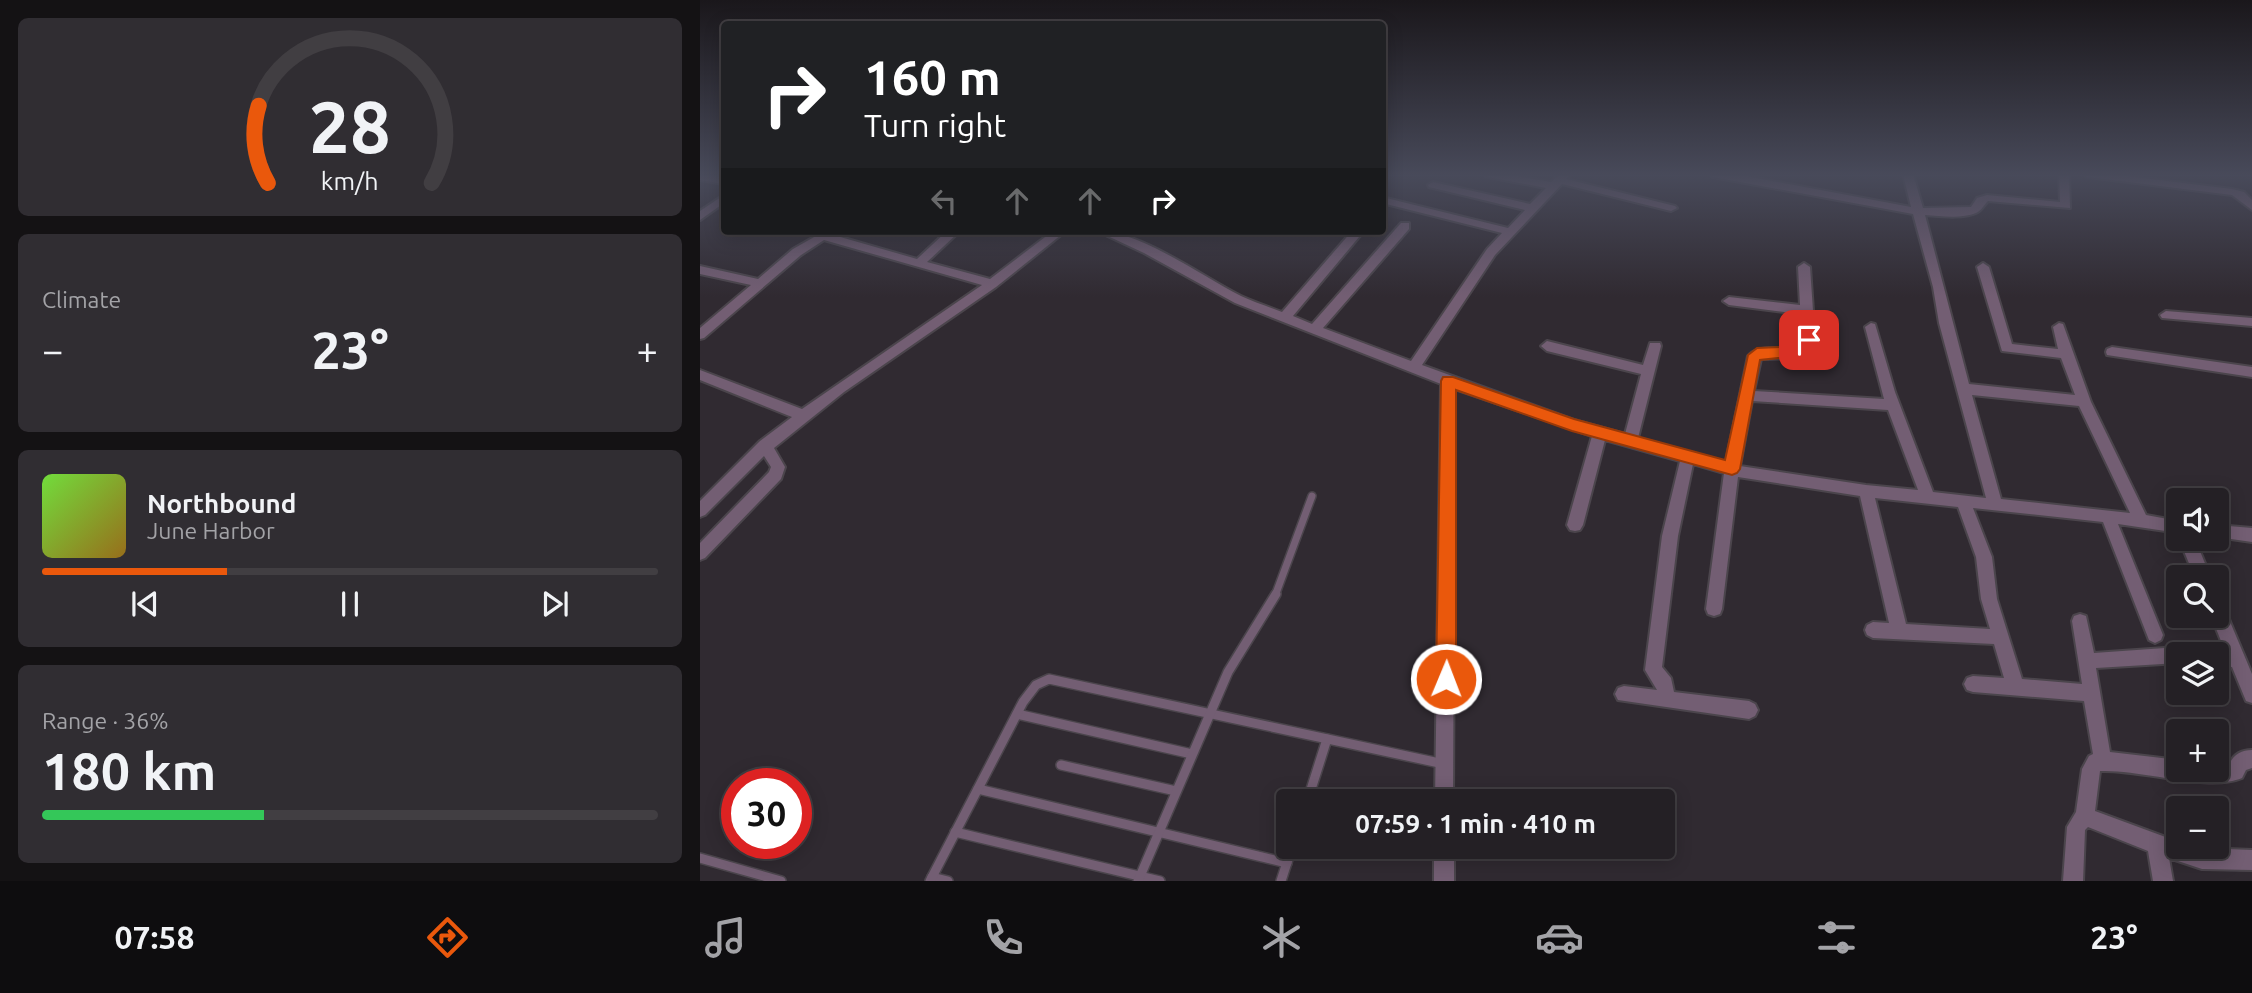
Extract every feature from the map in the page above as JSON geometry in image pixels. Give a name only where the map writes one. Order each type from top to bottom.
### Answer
[{"type":"street","points":[[1437,215],[1511,232]]},
{"type":"street","points":[[1413,368],[1491,252],[1526,215]]},
{"type":"street","points":[[1918,215],[1996,506]]},
{"type":"street","points":[[1314,330],[1405,226]]},
{"type":"street","points":[[700,335],[805,246],[823,235]]},
{"type":"street","points":[[828,235],[992,285]]},
{"type":"street","points":[[919,263],[950,235]]},
{"type":"street","points":[[700,511],[765,445],[992,285],[1055,235]]},
{"type":"street","points":[[1112,235],[1148,250],[1239,300],[1448,381],[1600,433],[1732,469],[1866,491],[2166,525]]},
{"type":"street","points":[[1284,318],[1355,235]]},
{"type":"street","points":[[1714,609],[1732,469],[1753,359],[1757,354],[1794,353],[1806,349],[1809,340],[1804,267]]},
{"type":"street","points":[[1983,267],[2007,348],[2066,354]]},
{"type":"street","points":[[700,270],[760,283]]},
{"type":"street","points":[[1729,301],[1807,310]]},
{"type":"street","points":[[2166,315],[2252,322]]},
{"type":"street","points":[[1871,327],[1893,405],[1928,498]]},
{"type":"street","points":[[2059,327],[2084,401],[2141,521]]},
{"type":"street","points":[[1547,345],[1648,371]]},
{"type":"street","points":[[1630,441],[1655,346]]},
{"type":"street","points":[[2112,352],[2252,372]]},
{"type":"street","points":[[700,375],[804,416]]},
{"type":"street","points":[[1444,789],[1448,381]]},
{"type":"street","points":[[1965,389],[2084,401]]},
{"type":"street","points":[[1746,396],[1893,405]]},
{"type":"street","points":[[1575,525],[1600,433]]},
{"type":"street","points":[[700,553],[776,475],[778,467],[765,445]]},
{"type":"street","points":[[1666,699],[1665,684],[1653,670],[1669,538],[1688,457]]},
{"type":"street","points":[[1866,491],[1899,631]]},
{"type":"street","points":[[1963,502],[1984,558],[1989,599],[2015,685]]},
{"type":"street","points":[[2108,517],[2155,635]]},
{"type":"street","points":[[2229,532],[2252,535]]},
{"type":"street","points":[[2080,621],[2103,762]]},
{"type":"street","points":[[2225,628],[2252,695]]},
{"type":"street","points":[[1874,630],[2001,637]]},
{"type":"street","points":[[2087,661],[2166,654]]},
{"type":"street","points":[[2229,659],[2239,660]]},
{"type":"street","points":[[1973,684],[2092,692]]},
{"type":"street","points":[[1624,694],[1749,710]]},
{"type":"street","points":[[2073,881],[2076,827],[2085,816],[2091,769],[2095,762],[2222,774],[2236,772],[2239,764],[2246,758],[2252,759]]},
{"type":"street","points":[[2085,816],[2202,859],[2252,860]]},
{"type":"street","points":[[2157,844],[2162,881]]},
{"type":"street","points":[[1444,859],[1444,881]]},
{"type":"lane","points":[[1139,879],[1209,713],[1240,651],[1274,599],[1312,496]]},
{"type":"lane","points":[[948,881],[931,879],[1017,714],[1035,684],[1045,678],[1055,678],[1444,764]]},
{"type":"lane","points":[[1017,714],[1192,754]]},
{"type":"lane","points":[[1311,789],[1327,740]]},
{"type":"lane","points":[[1061,765],[1176,791]]},
{"type":"lane","points":[[978,789],[1287,863]]},
{"type":"lane","points":[[955,832],[1139,879],[1160,881]]},
{"type":"lane","points":[[700,858],[781,881]]},
{"type":"lane","points":[[1281,881],[1288,859]]},
{"type":"route","points":[[1446,679],[1448,381],[1572,425],[1732,469],[1753,359],[1757,354],[1763,353],[1802,351],[1806,349],[1809,340]]}]
